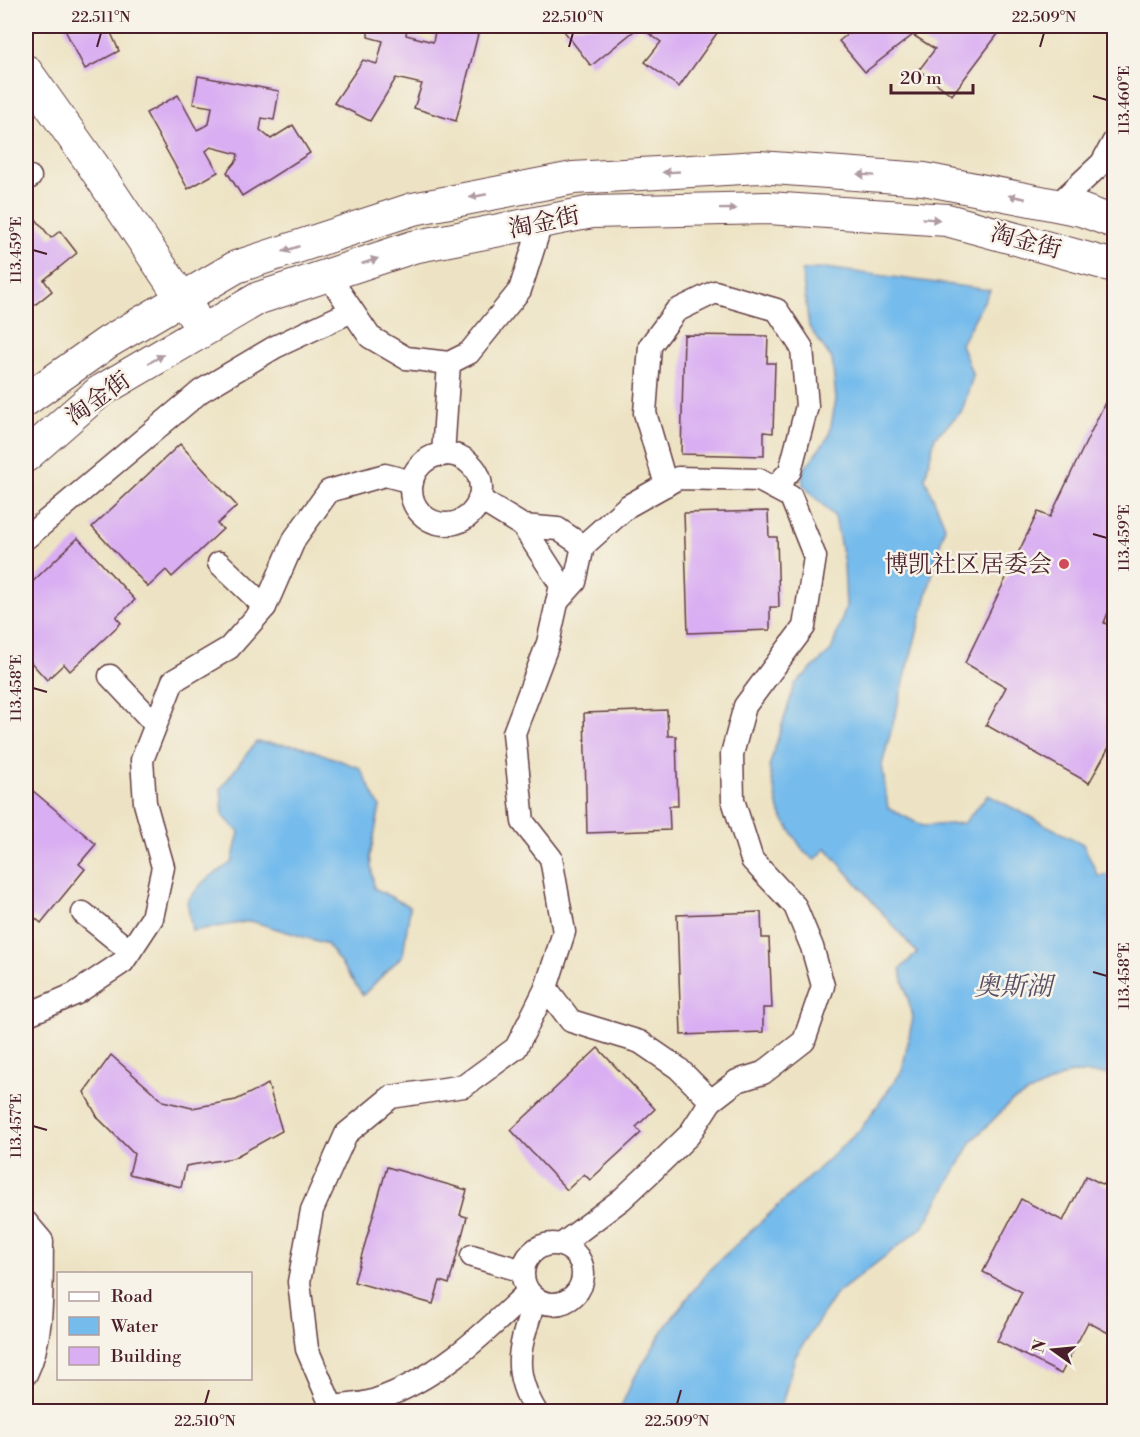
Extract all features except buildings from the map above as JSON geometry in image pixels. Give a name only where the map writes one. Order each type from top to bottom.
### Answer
[{"type":"street","points":[[26,71],[183,298],[203,331]]},
{"type":"street","points":[[1057,206],[1102,163],[1114,141]]},
{"type":"street","name":"淘金街","points":[[26,400],[108,342],[237,267],[413,209],[573,178],[759,167],[924,179],[1057,206],[1112,221]]},
{"type":"street","name":"淘金街","points":[[26,456],[99,392],[259,298],[413,247],[541,224],[591,212],[768,208],[947,220],[1105,262]]},
{"type":"street","points":[[1105,262],[1112,221]]},
{"type":"street","points":[[328,275],[370,337],[406,358],[449,363],[469,353],[520,290],[541,224]]},
{"type":"street","points":[[666,485],[645,413],[650,346],[676,311],[714,292],[777,310],[802,348],[807,406],[790,471],[774,488]]},
{"type":"street","points":[[26,538],[141,438],[201,391],[275,347],[352,310]]},
{"type":"street","points":[[443,454],[449,363]]},
{"type":"street","points":[[443,454],[454,455],[473,467],[481,488],[479,499],[466,518],[443,525],[427,518],[414,506],[411,494],[412,482],[423,463],[443,454]]},
{"type":"street","points":[[26,1015],[75,994],[123,962],[152,918],[163,867],[145,803],[142,760],[173,681],[229,648],[265,607],[295,538],[329,491],[385,475],[412,482]]},
{"type":"street","points":[[557,602],[575,582],[583,546],[628,506],[678,478],[759,480],[790,497],[815,557],[804,627],[745,706],[732,754],[733,800],[752,860],[795,906],[812,947],[822,986],[804,1041],[763,1073],[737,1081],[711,1101],[689,1135],[654,1169],[622,1198],[561,1245]]},
{"type":"street","points":[[479,499],[523,526],[561,585],[548,643],[514,733],[523,822],[551,858],[564,932],[546,988],[516,1048],[464,1086],[391,1097],[346,1134],[312,1210],[299,1281],[307,1349],[333,1409],[372,1401],[419,1381],[474,1345],[528,1287]]},
{"type":"street","points":[[523,526],[558,529],[583,546]]},
{"type":"street","points":[[219,563],[265,607]]},
{"type":"street","points":[[110,676],[155,724]]},
{"type":"street","points":[[83,913],[130,951]]},
{"type":"street","points":[[546,988],[571,1022],[640,1042],[678,1068],[711,1101]]},
{"type":"street","points":[[26,1222],[42,1241],[41,1295],[34,1358],[26,1374]]},
{"type":"street","points":[[472,1256],[528,1287],[553,1305],[562,1304],[578,1293],[582,1284],[582,1265],[578,1256],[561,1245],[550,1244],[531,1253],[528,1287],[518,1355],[524,1391],[536,1412]]},
{"type":"water","name":"奥斯湖","points":[[825,268],[990,290],[961,344],[973,376],[962,411],[935,437],[925,478],[945,526],[882,765],[888,808],[923,826],[964,823],[988,795],[1083,844],[1099,877],[1114,873],[1114,1074],[1070,1073],[1012,1101],[973,1140],[924,1226],[835,1295],[795,1357],[780,1411],[619,1411],[633,1380],[666,1326],[710,1269],[860,1130],[902,1071],[913,1017],[900,969],[917,953],[826,848],[815,860],[804,852],[780,814],[769,767],[795,684],[831,651],[846,607],[844,564],[835,517],[803,485],[802,472],[829,436],[836,399],[832,359],[809,327],[802,271]]},
{"type":"water","points":[[256,742],[301,746],[360,768],[380,807],[370,856],[374,888],[410,907],[403,955],[363,995],[327,944],[251,921],[192,931],[187,901],[204,881],[232,862],[239,832],[223,816],[221,788]]},
{"type":"place","name":"博凯社区居委会","points":[[1064,564]]}]
